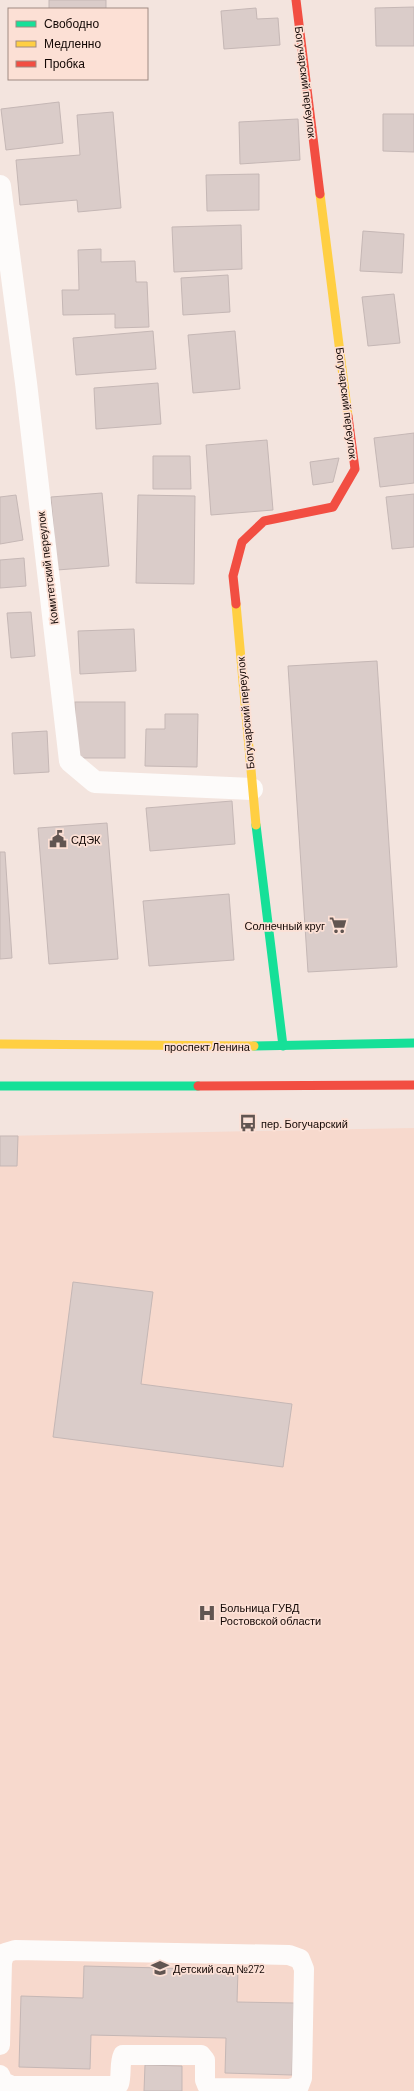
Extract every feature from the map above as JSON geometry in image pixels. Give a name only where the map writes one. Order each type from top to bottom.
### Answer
[{"type":"street","name":"Богучарский переулок","points":[[283,1046],[252,790],[233,576],[242,542],[264,521],[333,506],[355,469],[296,0]]},
{"type":"street","name":"Комитетский переулок","points":[[0,186],[26,383],[70,761],[95,782],[252,790]]},
{"type":"street","name":"проспект Ленина","points":[[0,1044],[283,1046],[414,1043]]},
{"type":"street","points":[[0,1086],[414,1085]]},
{"type":"lane","points":[[0,2045],[2,1962],[5,1953],[14,1950],[289,1955],[300,1959],[304,1969],[302,2078],[299,2086],[290,2089],[212,2088],[207,2085],[205,2080],[205,2060],[201,2055],[123,2055],[121,2060],[121,2078],[118,2084],[112,2086],[47,2088],[12,2086],[3,2082],[0,2075]]},
{"type":"shaded area","name":"Больница ГУВД Ростовской области","points":[[414,1128],[414,2091],[0,2091],[0,1136]]},
{"type":"building","points":[[49,0],[106,0],[106,8],[49,8]]},
{"type":"building","points":[[414,7],[414,46],[376,46],[375,8]]},
{"type":"building","points":[[256,8],[257,19],[278,18],[280,45],[224,49],[221,11]]},
{"type":"building","points":[[59,102],[63,143],[6,150],[1,109]]},
{"type":"building","points":[[113,112],[121,208],[78,212],[77,200],[20,205],[16,160],[80,155],[77,115]]},
{"type":"building","points":[[383,114],[414,114],[414,152],[383,151]]},
{"type":"building","points":[[298,119],[300,160],[240,164],[239,122]]},
{"type":"building","points":[[259,174],[259,210],[207,211],[206,175]]},
{"type":"building","points":[[241,225],[242,269],[174,272],[172,227]]},
{"type":"building","points":[[363,231],[404,234],[402,273],[360,271]]},
{"type":"building","points":[[101,249],[101,262],[135,261],[136,282],[147,282],[149,327],[115,328],[115,314],[63,315],[62,290],[79,290],[78,250]]},
{"type":"building","points":[[228,275],[230,312],[183,315],[181,278]]},
{"type":"building","points":[[394,294],[400,343],[368,346],[362,297]]},
{"type":"building","points":[[153,331],[156,369],[76,375],[73,338]]},
{"type":"building","points":[[235,331],[240,389],[193,393],[188,335]]},
{"type":"building","points":[[158,383],[161,424],[96,429],[94,388]]},
{"type":"building","points":[[414,433],[414,483],[380,487],[374,438]]},
{"type":"building","points":[[267,440],[273,510],[211,515],[206,445]]},
{"type":"building","points":[[153,456],[190,456],[191,489],[153,489]]},
{"type":"building","points":[[339,458],[333,482],[313,485],[310,462]]},
{"type":"building","points":[[102,493],[109,566],[57,570],[51,497]]},
{"type":"building","points":[[414,494],[414,547],[392,549],[386,497]]},
{"type":"building","points":[[16,495],[23,540],[0,544],[0,497]]},
{"type":"building","points":[[138,495],[195,496],[194,584],[136,583]]},
{"type":"building","points":[[24,558],[26,586],[0,588],[0,560]]},
{"type":"building","points":[[31,612],[35,656],[11,658],[7,613]]},
{"type":"building","points":[[134,629],[136,671],[80,674],[78,631]]},
{"type":"building","points":[[377,661],[397,967],[308,972],[288,666]]},
{"type":"building","points":[[75,702],[125,702],[125,758],[75,758]]},
{"type":"building","points":[[165,714],[198,714],[197,767],[145,766],[146,729],[165,729]]},
{"type":"building","points":[[47,731],[49,772],[14,774],[12,733]]},
{"type":"building","points":[[232,801],[235,844],[150,851],[146,808]]},
{"type":"building","points":[[107,823],[118,959],[49,964],[38,828]]},
{"type":"building","points":[[0,852],[5,852],[12,958],[0,959]]},
{"type":"building","points":[[229,894],[234,960],[149,966],[143,901]]},
{"type":"building","points":[[0,1136],[18,1136],[17,1166],[0,1166]]},
{"type":"building","points":[[73,1282],[153,1292],[141,1384],[292,1404],[283,1467],[53,1437]]},
{"type":"building","points":[[84,1966],[238,1970],[237,2002],[294,2003],[292,2075],[225,2073],[226,2038],[91,2035],[90,2069],[19,2067],[21,1996],[83,1998]]},
{"type":"building","points":[[145,2065],[182,2066],[182,2091],[144,2091]]},
{"type":"traffic: fast","points":[[256,825],[283,1046]]},
{"type":"traffic: fast","points":[[254,1046],[414,1043]]},
{"type":"traffic: fast","points":[[0,1086],[198,1086]]},
{"type":"traffic: slow","points":[[320,194],[348,416]]},
{"type":"traffic: slow","points":[[236,604],[256,825]]},
{"type":"traffic: slow","points":[[0,1044],[254,1046]]},
{"type":"traffic: jam","points":[[296,0],[320,194]]},
{"type":"traffic: jam","points":[[236,604],[233,576],[242,542],[264,521],[333,507],[355,469],[348,416]]},
{"type":"traffic: jam","points":[[198,1086],[414,1085]]},
{"type":"place","name":"СДЭК","points":[[58,839]]},
{"type":"place","name":"Солнечный круг","points":[[338,925]]},
{"type":"place","name":"пер. Богучарский","points":[[248,1123]]},
{"type":"place","name":"Больница ГУВД Ростовской области","points":[[207,1613]]},
{"type":"place","name":"Детский сад №272","points":[[160,1968]]}]
